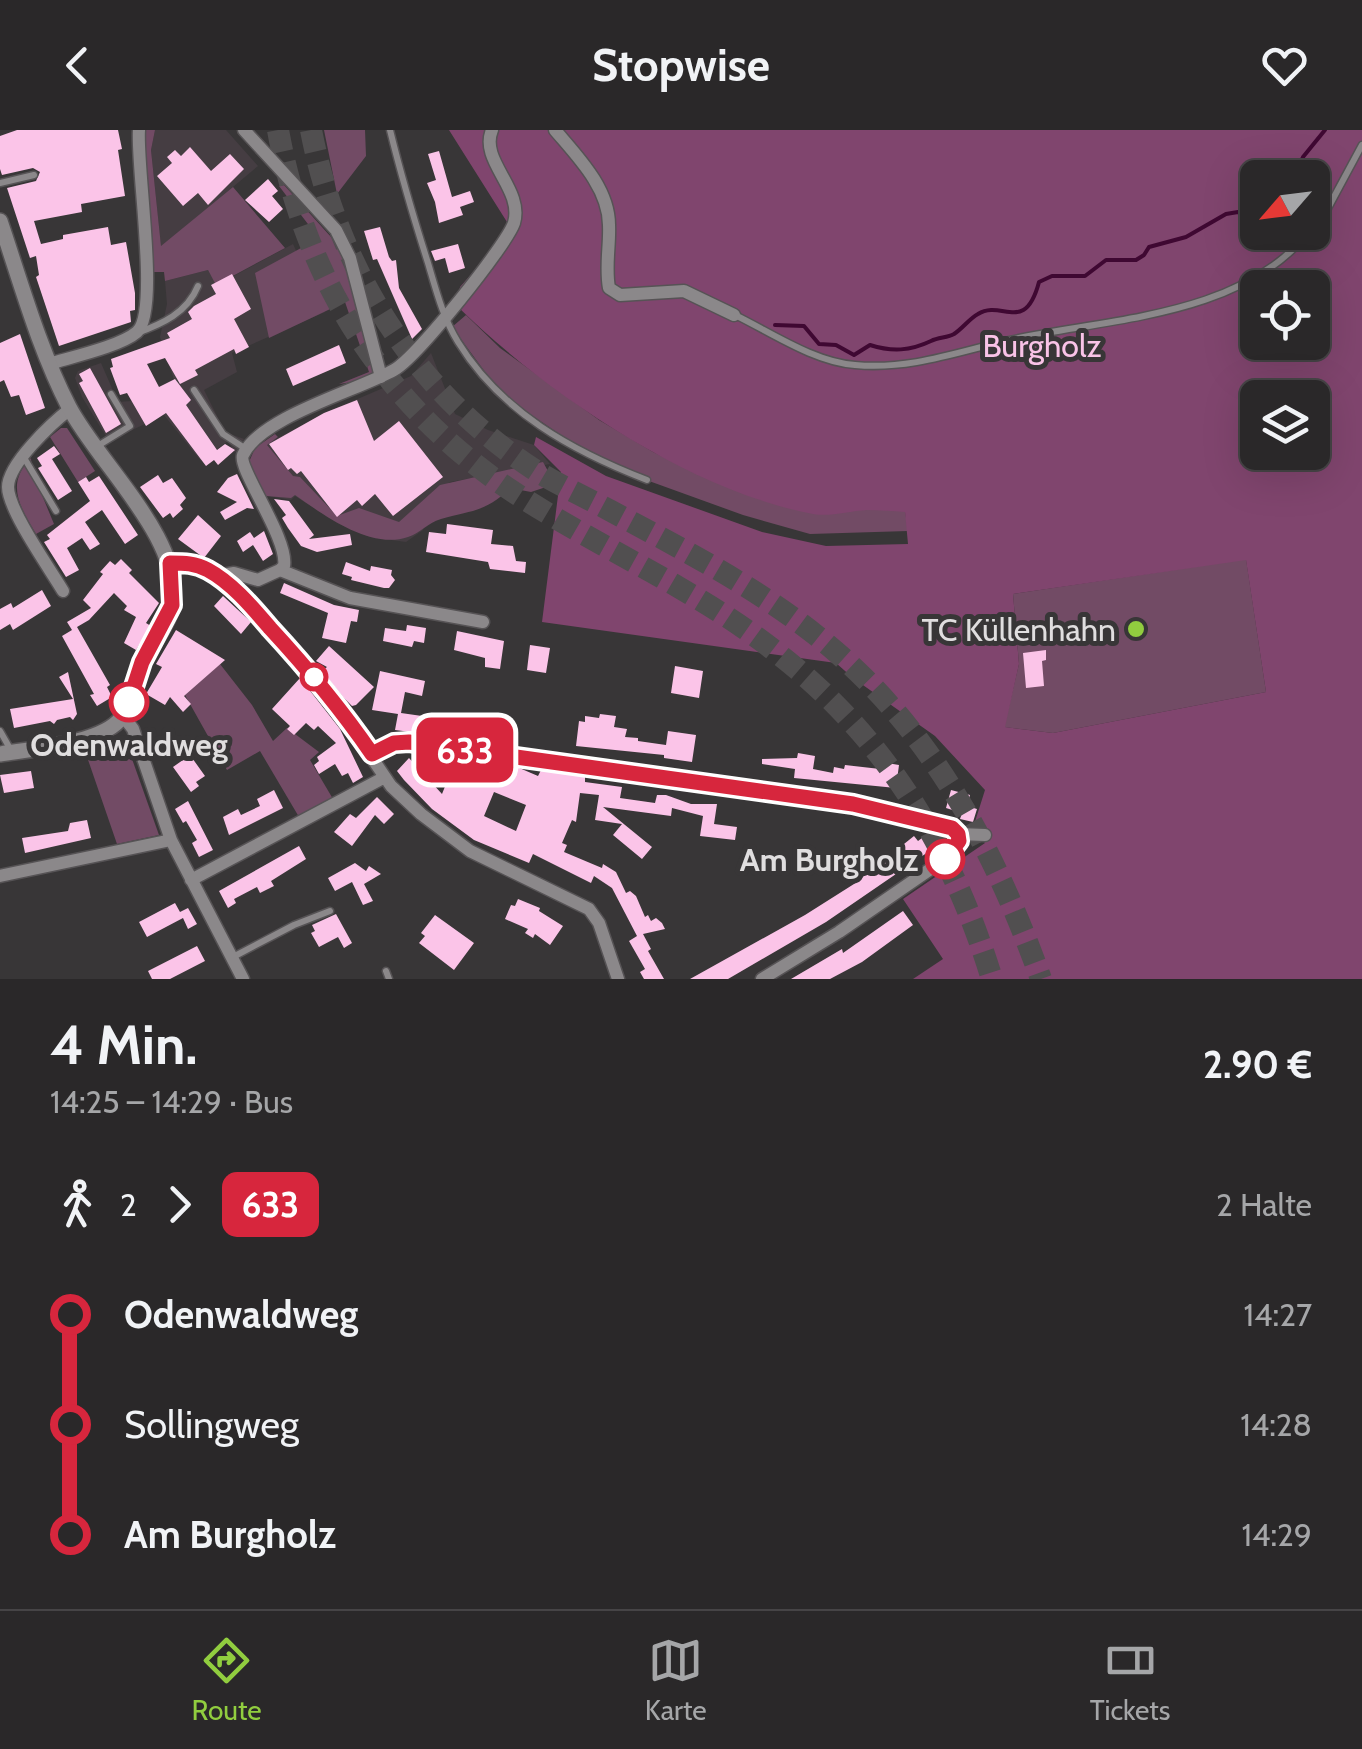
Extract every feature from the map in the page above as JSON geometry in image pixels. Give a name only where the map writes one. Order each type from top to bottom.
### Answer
[{"type":"street","points":[[49,364],[136,334],[145,318],[139,130]]},
{"type":"street","points":[[244,130],[336,230],[350,258],[381,377]]},
{"type":"street","points":[[217,576],[234,574],[258,580],[284,566],[284,553],[263,499],[242,466],[247,450],[282,420],[400,367],[445,318],[514,223],[516,201],[491,150],[492,130]]},
{"type":"street","points":[[555,130],[585,166],[602,195],[610,221],[606,270],[609,288],[620,295],[684,291],[734,315]]},
{"type":"street","points":[[0,221],[49,364],[70,409],[156,533],[170,563],[172,605],[142,662],[123,716],[103,732],[86,738],[6,753]]},
{"type":"street","points":[[63,591],[10,496],[9,478],[23,456],[70,409]]},
{"type":"street","points":[[170,563],[198,565],[217,576],[254,610],[310,672],[385,777],[420,814],[462,846],[589,909],[599,923],[618,979]]},
{"type":"street","points":[[280,570],[350,598],[482,622]]},
{"type":"street","points":[[123,716],[133,729],[172,840],[243,979]]},
{"type":"street","points":[[372,754],[394,743],[409,742],[853,804],[952,828],[958,834],[985,835]]},
{"type":"street","points":[[191,880],[385,777]]},
{"type":"street","points":[[762,979],[945,859],[956,847],[958,834]]},
{"type":"street","points":[[0,876],[172,840]]},
{"type":"lane","points":[[390,130],[445,318],[472,362],[506,400],[556,438],[646,480]]},
{"type":"lane","points":[[1330,204],[1362,145]]},
{"type":"lane","points":[[0,183],[34,175]]},
{"type":"lane","points":[[734,315],[811,352],[852,365],[912,365],[1006,341],[1201,301],[1251,280],[1292,250]]},
{"type":"lane","points":[[136,334],[163,324],[190,303],[198,286]]},
{"type":"lane","points":[[194,390],[223,434],[247,450]]},
{"type":"lane","points":[[95,448],[130,426],[111,394]]},
{"type":"lane","points":[[23,456],[56,511]]},
{"type":"lane","points":[[0,731],[6,753]]},
{"type":"lane","points":[[232,958],[294,925],[330,912]]},
{"type":"shaded area","points":[[144,130],[155,130],[151,150],[161,246],[233,187],[285,248],[216,285],[208,270],[165,281],[164,272],[153,272]]},
{"type":"shaded area","points":[[155,130],[226,130],[258,166],[161,247],[151,150]]},
{"type":"shaded area","points":[[324,130],[365,130],[366,156],[337,194]]},
{"type":"shaded area","points":[[284,185],[341,248],[374,373],[359,381],[339,384],[369,372],[345,302],[269,338],[255,273],[314,241],[314,232],[279,186]]},
{"type":"shaded area","points":[[293,244],[325,312],[232,353],[237,372],[204,390],[225,432],[244,439],[235,453],[228,441],[201,461],[164,415],[109,441],[82,397],[75,378],[78,371],[101,363],[118,402],[131,401],[174,380],[160,337],[167,304],[165,281],[208,270],[217,285]]},
{"type":"shaded area","points":[[466,315],[500,348],[599,420],[653,452],[775,504],[905,511],[908,531],[810,534],[649,481],[577,446],[496,387],[452,327]]},
{"type":"shaded area","points":[[431,353],[455,414],[534,445],[550,464],[450,482],[432,498],[423,530],[406,542],[370,537],[339,524],[295,496],[291,500],[269,496],[263,446],[325,413],[411,376]]},
{"type":"shaded area","points":[[67,428],[95,471],[78,482],[50,437]]},
{"type":"shaded area","points":[[275,434],[278,437],[267,445],[293,476],[300,477],[337,516],[359,508],[399,522],[440,485],[543,462],[555,484],[531,492],[510,488],[486,506],[436,521],[413,535],[378,539],[348,528],[295,495],[266,496],[249,462],[255,448]]},
{"type":"shaded area","points":[[31,458],[32,471],[54,524],[36,534],[21,505],[17,486]]},
{"type":"shaded area","name":"TC Küllenhahn","points":[[1246,559],[1266,692],[1053,733],[1004,727],[1019,664],[1013,594]]},
{"type":"shaded area","points":[[220,664],[252,705],[273,741],[287,728],[319,752],[310,760],[333,799],[299,817],[260,751],[227,770],[185,695]]},
{"type":"shaded area","points":[[126,742],[159,835],[117,844],[85,751]]},
{"type":"green space","name":"Burgholz","points":[[449,130],[1362,130],[1362,979],[913,979],[943,959],[903,899],[985,843],[973,828],[985,790],[935,736],[836,663],[542,622],[561,472],[534,445],[536,437],[606,476],[762,532],[826,546],[908,544],[905,512],[867,510],[819,515],[766,502],[669,461],[575,404],[492,339],[457,306],[460,287],[496,246],[507,222]],"holes":[[[1246,560],[1266,692],[1053,733],[1005,727],[1019,664],[1013,594]]]},
{"type":"building","points":[[17,130],[118,130],[125,196],[81,204],[82,212],[34,221],[41,244],[63,239],[63,235],[108,227],[111,245],[126,242],[135,293],[131,322],[59,346],[36,277],[36,256],[30,258],[7,188],[36,181],[40,172],[33,168],[2,175],[0,169],[0,136]]},
{"type":"building","points":[[190,147],[211,171],[230,154],[244,169],[208,205],[198,193],[183,206],[157,176],[172,163],[167,157],[175,150],[181,156]]},
{"type":"building","points":[[439,151],[452,197],[470,191],[474,202],[460,207],[463,215],[439,223],[427,183],[436,180],[428,154]]},
{"type":"building","points":[[268,179],[278,191],[272,196],[283,209],[269,222],[245,200]]},
{"type":"building","points":[[380,227],[389,257],[396,260],[399,288],[422,329],[412,339],[377,259],[373,260],[364,231]]},
{"type":"building","points":[[458,244],[465,268],[449,273],[445,258],[435,261],[431,251]]},
{"type":"building","points":[[232,274],[251,309],[234,319],[249,347],[236,354],[234,349],[195,370],[198,375],[180,384],[165,358],[147,364],[159,387],[175,379],[191,400],[186,405],[217,450],[225,444],[235,450],[218,465],[214,460],[206,466],[166,413],[146,426],[127,393],[120,395],[110,368],[111,359],[170,338],[167,333],[192,319],[188,312],[194,306],[216,294],[211,285]]},
{"type":"building","points":[[20,334],[45,408],[26,415],[19,395],[11,397],[4,380],[0,382],[0,343]]},
{"type":"building","points":[[339,345],[346,363],[293,386],[286,369]]},
{"type":"building","points":[[90,368],[121,424],[106,433],[79,383],[83,381],[79,374]]},
{"type":"building","points":[[357,400],[374,441],[399,421],[443,477],[393,516],[375,494],[362,506],[357,500],[337,517],[301,471],[297,474],[291,468],[288,470],[269,444],[324,413]]},
{"type":"building","points":[[54,446],[60,454],[52,459],[72,491],[58,500],[38,468],[42,466],[37,458]]},
{"type":"building","points":[[237,474],[254,509],[247,508],[225,520],[220,512],[237,502],[217,492],[228,478]]},
{"type":"building","points":[[158,475],[163,483],[172,478],[186,498],[180,505],[183,509],[173,518],[170,513],[163,518],[140,487]]},
{"type":"building","points":[[99,476],[138,535],[125,544],[102,510],[85,522],[100,544],[90,550],[82,538],[67,548],[79,570],[66,577],[44,542],[50,539],[47,535],[90,501],[78,482],[86,477],[89,482]]},
{"type":"building","points":[[274,499],[289,501],[314,535],[309,539],[350,534],[352,545],[317,552],[301,546]]},
{"type":"building","points":[[198,515],[221,536],[204,558],[178,539]]},
{"type":"building","points":[[447,524],[493,530],[491,544],[513,546],[516,561],[526,562],[525,573],[490,569],[488,562],[426,552],[429,532],[446,534]]},
{"type":"building","points":[[264,531],[273,554],[263,561],[253,545],[243,552],[237,541],[250,532],[254,538]]},
{"type":"building","points":[[121,559],[132,570],[129,573],[159,603],[136,650],[124,643],[136,617],[124,610],[127,606],[114,593],[77,627],[110,685],[107,687],[112,697],[97,706],[62,636],[72,630],[67,622],[91,608],[83,600],[103,574],[100,572],[110,561],[115,565]]},
{"type":"building","points":[[346,562],[370,571],[371,566],[392,570],[395,580],[384,588],[351,580],[352,577],[342,574]]},
{"type":"building","points":[[284,583],[334,605],[359,610],[357,622],[351,621],[346,643],[322,638],[328,613],[280,593]]},
{"type":"building","points":[[42,590],[51,606],[13,630],[10,624],[0,630],[0,609],[11,603],[13,608]]},
{"type":"building","points":[[223,596],[251,622],[241,634],[214,606]]},
{"type":"building","points":[[407,625],[426,628],[424,643],[414,641],[412,647],[383,641],[385,628],[406,631]]},
{"type":"building","points":[[176,630],[225,660],[184,696],[191,704],[183,712],[170,697],[165,705],[146,694],[162,667],[156,664]]},
{"type":"building","points":[[457,631],[504,641],[500,669],[485,667],[485,658],[454,650]]},
{"type":"building","points":[[530,645],[550,648],[546,673],[527,670]]},
{"type":"building","points":[[329,646],[374,687],[356,705],[344,698],[322,671],[327,667],[316,661]]},
{"type":"building","points":[[1046,650],[1046,660],[1042,661],[1044,686],[1026,688],[1023,653]]},
{"type":"building","points":[[675,666],[703,671],[699,698],[671,693]]},
{"type":"building","points":[[380,671],[425,681],[422,696],[405,692],[401,713],[422,716],[419,733],[395,730],[398,714],[372,710]]},
{"type":"building","points":[[68,672],[77,714],[73,720],[70,717],[54,724],[50,721],[14,728],[10,709],[73,699],[59,677]]},
{"type":"building","points":[[300,678],[340,729],[363,777],[353,783],[348,773],[342,776],[335,764],[319,774],[314,765],[319,761],[317,757],[336,743],[318,726],[314,730],[306,723],[294,735],[272,709]]},
{"type":"building","points":[[600,714],[616,716],[614,727],[627,729],[625,737],[638,741],[666,745],[668,731],[696,735],[692,762],[664,755],[576,746],[579,721],[585,722],[585,716],[599,718]]},
{"type":"building","points":[[468,717],[500,722],[499,729],[506,730],[505,740],[466,736]]},
{"type":"building","points":[[798,753],[815,756],[813,769],[833,773],[834,767],[844,769],[845,765],[880,769],[881,762],[899,765],[896,788],[794,778],[795,769],[762,764],[762,759],[797,758]]},
{"type":"building","points":[[190,755],[205,776],[191,792],[173,767]]},
{"type":"building","points":[[409,758],[442,794],[450,774],[447,764],[456,759],[517,767],[538,776],[541,770],[585,777],[585,782],[622,787],[620,798],[655,803],[657,795],[666,795],[691,804],[717,804],[714,824],[737,827],[735,840],[700,836],[703,816],[672,808],[671,816],[603,807],[652,847],[642,859],[613,835],[622,824],[595,820],[599,795],[580,793],[576,822],[572,820],[562,843],[567,845],[564,852],[616,872],[626,893],[630,891],[636,896],[645,917],[648,915],[651,921],[656,918],[665,929],[643,934],[664,979],[644,979],[640,972],[645,969],[629,941],[637,936],[612,888],[594,876],[591,883],[533,854],[529,863],[474,840],[432,809],[397,771]],"holes":[[[494,792],[526,805],[516,831],[484,816]]]},
{"type":"building","points":[[31,771],[34,788],[4,793],[0,775]]},
{"type":"building","points":[[274,790],[283,808],[229,835],[223,817],[238,809],[241,815],[260,806],[257,799]]},
{"type":"building","points":[[951,790],[970,795],[967,806],[977,809],[973,822],[960,819],[962,813],[946,808]]},
{"type":"building","points":[[377,797],[394,814],[384,824],[375,815],[352,846],[334,832],[350,814],[356,818]]},
{"type":"building","points":[[188,801],[213,850],[199,857],[192,843],[197,840],[175,809]]},
{"type":"building","points":[[87,820],[91,838],[25,853],[22,838],[68,831],[70,823]]},
{"type":"building","points":[[914,836],[918,841],[922,838],[931,850],[826,922],[728,979],[690,979],[854,884]]},
{"type":"building","points":[[299,846],[306,859],[271,881],[274,886],[260,893],[257,887],[234,899],[236,903],[228,908],[219,891]]},
{"type":"building","points":[[355,863],[366,871],[369,866],[381,874],[364,884],[373,901],[363,905],[352,882],[335,891],[328,878]]},
{"type":"building","points":[[518,899],[540,908],[563,926],[550,945],[505,919]]},
{"type":"building","points":[[175,903],[180,912],[188,908],[197,924],[188,929],[183,918],[147,937],[139,922]]},
{"type":"building","points":[[903,911],[913,925],[862,962],[830,979],[791,979],[842,949],[843,953]]},
{"type":"building","points":[[336,914],[352,943],[344,948],[338,937],[319,947],[311,933],[315,931],[312,925]]},
{"type":"building","points":[[435,915],[474,943],[454,970],[419,943],[425,936],[421,933]]},
{"type":"building","points":[[197,946],[205,961],[170,979],[152,979],[148,971]]},
{"type":"waterway","points":[[1302,160],[1325,130]]},
{"type":"waterway","points":[[775,325],[804,326],[819,344],[836,345],[854,355],[870,345],[908,349],[954,334],[987,310],[1020,311],[1033,298],[1039,282],[1052,276],[1085,276],[1106,260],[1136,260],[1149,247],[1186,237],[1226,214],[1240,214]]},
{"type":"tunnel","points":[[278,130],[308,239],[359,337],[391,381],[428,422],[515,493],[722,613],[823,693],[857,728],[914,804],[958,888],[992,979]]},
{"type":"tunnel","points":[[311,130],[341,232],[363,280],[420,367],[494,441],[538,472],[743,584],[817,636],[857,671],[893,709],[953,791],[1002,882],[1041,979]]},
{"type":"bus line","name":"633","points":[[129,702],[142,662],[172,605],[170,563],[184,562],[217,576],[254,610],[310,672],[372,754],[394,743],[409,742],[853,804],[952,828],[959,841],[945,859]]},
{"type":"place","name":"TC Küllenhahn","points":[[1136,629]]},
{"type":"place","name":"Odenwaldweg","points":[[129,702]]},
{"type":"place","name":"Am Burgholz","points":[[945,859]]}]
